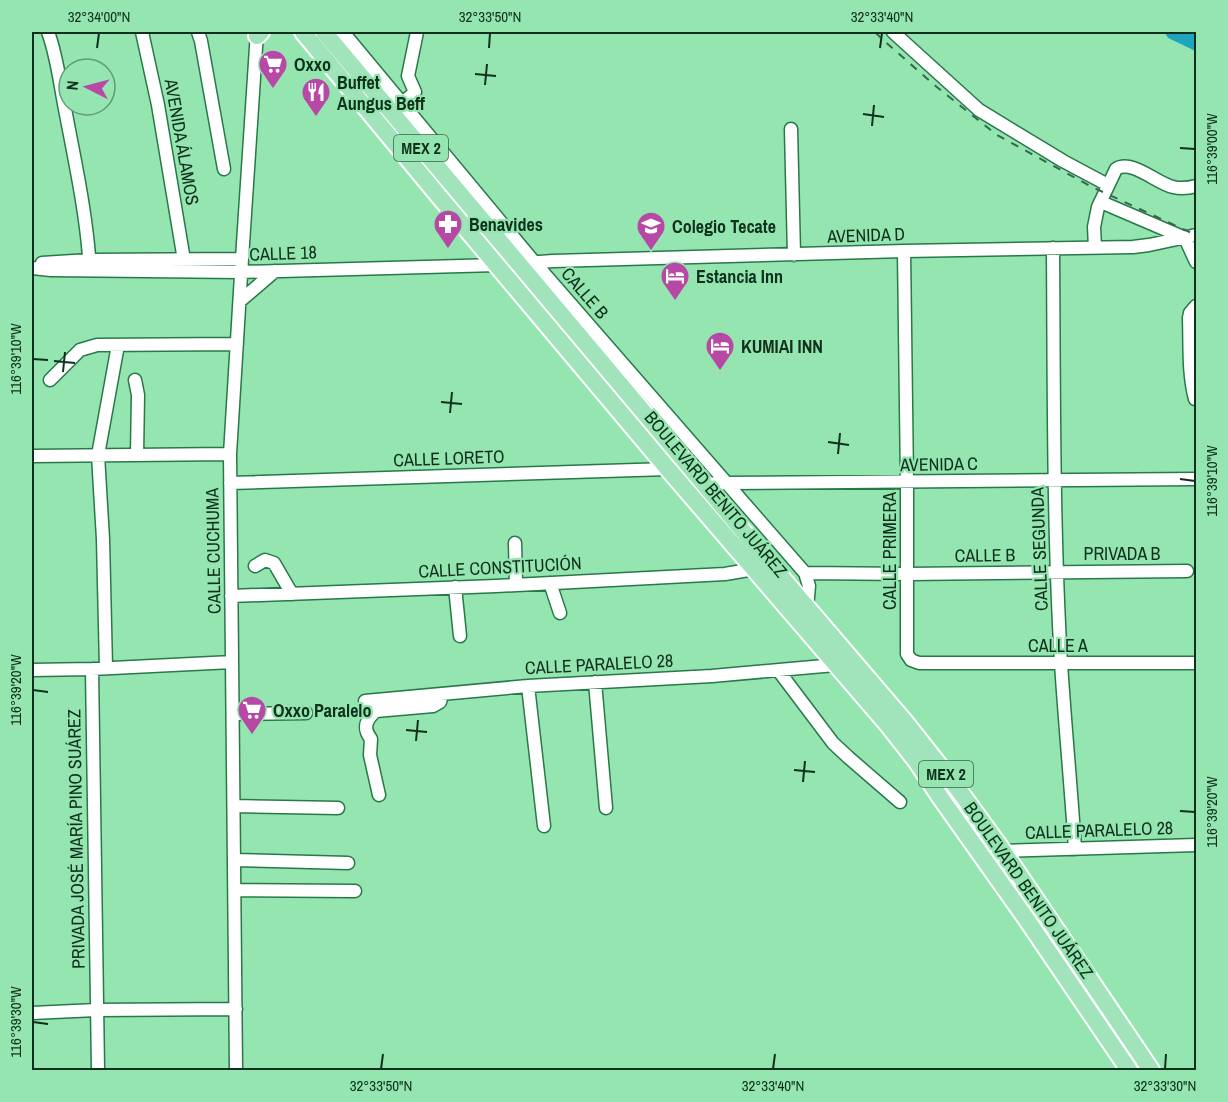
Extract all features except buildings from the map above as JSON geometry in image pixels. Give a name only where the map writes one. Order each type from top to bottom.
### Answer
[{"type":"main road","name":"BOULEVARD BENITO JUÁREZ","points":[[303,32],[668,469],[762,567],[807,608],[905,722],[1003,851],[1151,1071]]},
{"type":"main road","name":"BOULEVARD BENITO JUÁREZ","points":[[324,32],[397,108],[527,263],[704,484],[835,665],[917,762],[1129,1071]]},
{"type":"main road","points":[[868,703],[888,714],[919,749],[925,748]]},
{"type":"street","points":[[48,32],[54,51],[74,155],[90,265]]},
{"type":"street","name":"AVENIDA ÁLAMOS","points":[[142,32],[158,105],[184,260]]},
{"type":"street","points":[[198,32],[224,169]]},
{"type":"street","points":[[343,32],[397,108],[415,92],[408,76],[417,32]]},
{"type":"street","name":"CALLE CUCHUMA","points":[[236,1071],[230,454],[258,33]]},
{"type":"street","points":[[895,34],[979,110],[1063,161],[1108,185]]},
{"type":"street","points":[[790,129],[794,255]]},
{"type":"street","points":[[1095,247],[1094,227],[1101,202],[1113,173],[1120,166],[1133,168],[1171,187],[1180,189],[1197,186]]},
{"type":"street","points":[[1101,202],[1191,236],[1197,262]]},
{"type":"street","name":"AVENIDA D","points":[[527,263],[1140,246],[1191,236]]},
{"type":"street","name":"CALLE SEGUNDA","points":[[1053,248],[1054,481],[1061,663],[1075,849]]},
{"type":"street","name":"CALLE PRIMERA","points":[[904,251],[907,654],[910,660],[919,663]]},
{"type":"street","name":"CALLE 18","points":[[90,265],[242,259]]},
{"type":"street","name":"CALLE 18","points":[[32,266],[51,262],[241,272],[527,263]]},
{"type":"street","name":"CALLE B","points":[[527,263],[805,573],[1058,572]]},
{"type":"street","points":[[240,301],[275,271]]},
{"type":"street","points":[[1195,399],[1191,376],[1189,318],[1190,313],[1197,306]]},
{"type":"street","points":[[50,380],[80,350],[97,345],[237,344]]},
{"type":"street","points":[[106,668],[98,455],[118,345]]},
{"type":"street","points":[[135,380],[138,395],[137,454]]},
{"type":"street","points":[[32,456],[230,454]]},
{"type":"street","name":"CALLE LORETO","points":[[230,483],[668,469]]},
{"type":"street","name":"AVENIDA C","points":[[682,484],[1197,479]]},
{"type":"street","points":[[515,543],[516,585]]},
{"type":"street","points":[[255,566],[265,560],[274,563],[292,594]]},
{"type":"street","name":"CALLE CONSTITUCIÓN","points":[[231,596],[725,574],[762,567]]},
{"type":"street","name":"PRIVADA B","points":[[1058,572],[1187,571]]},
{"type":"street","points":[[805,573],[809,586],[807,608]]},
{"type":"street","points":[[550,583],[560,612]]},
{"type":"street","points":[[455,587],[460,636]]},
{"type":"street","points":[[32,670],[232,662]]},
{"type":"street","name":"CALLE A","points":[[919,663],[1197,663]]},
{"type":"street","name":"CALLE PARALELO 28","points":[[365,701],[528,686],[712,676],[835,665]]},
{"type":"street","name":"PRIVADA JOSÉ MARÍA PINO SUÁREZ","points":[[92,669],[98,1071]]},
{"type":"street","points":[[778,670],[833,743],[900,802]]},
{"type":"street","points":[[595,682],[606,808]]},
{"type":"street","points":[[528,686],[544,826]]},
{"type":"street","points":[[379,795],[370,755],[371,740],[366,733],[366,724],[370,716],[376,711],[433,706],[440,702],[442,694]]},
{"type":"street","points":[[232,714],[306,713]]},
{"type":"street","points":[[234,806],[338,808]]},
{"type":"street","name":"CALLE PARALELO 28","points":[[1003,851],[1197,845]]},
{"type":"street","points":[[234,860],[348,863]]},
{"type":"street","points":[[235,890],[355,891]]},
{"type":"street","points":[[32,1013],[236,1008]]},
{"type":"waterway","points":[[1173,32],[1196,43]]},
{"type":"railway","points":[[875,32],[938,88],[997,135],[1092,187],[1196,235]]},
{"type":"place","name":"Oxxo","points":[[273,90]]},
{"type":"place","name":"Buffet Aungus Beff","points":[[316,118]]},
{"type":"place","name":"Benavides","points":[[448,250]]},
{"type":"place","name":"Colegio Tecate","points":[[651,252]]},
{"type":"place","name":"Estancia Inn","points":[[675,302]]},
{"type":"place","name":"KUMIAI INN","points":[[720,372]]},
{"type":"place","name":"Oxxo Paralelo","points":[[252,736]]}]
